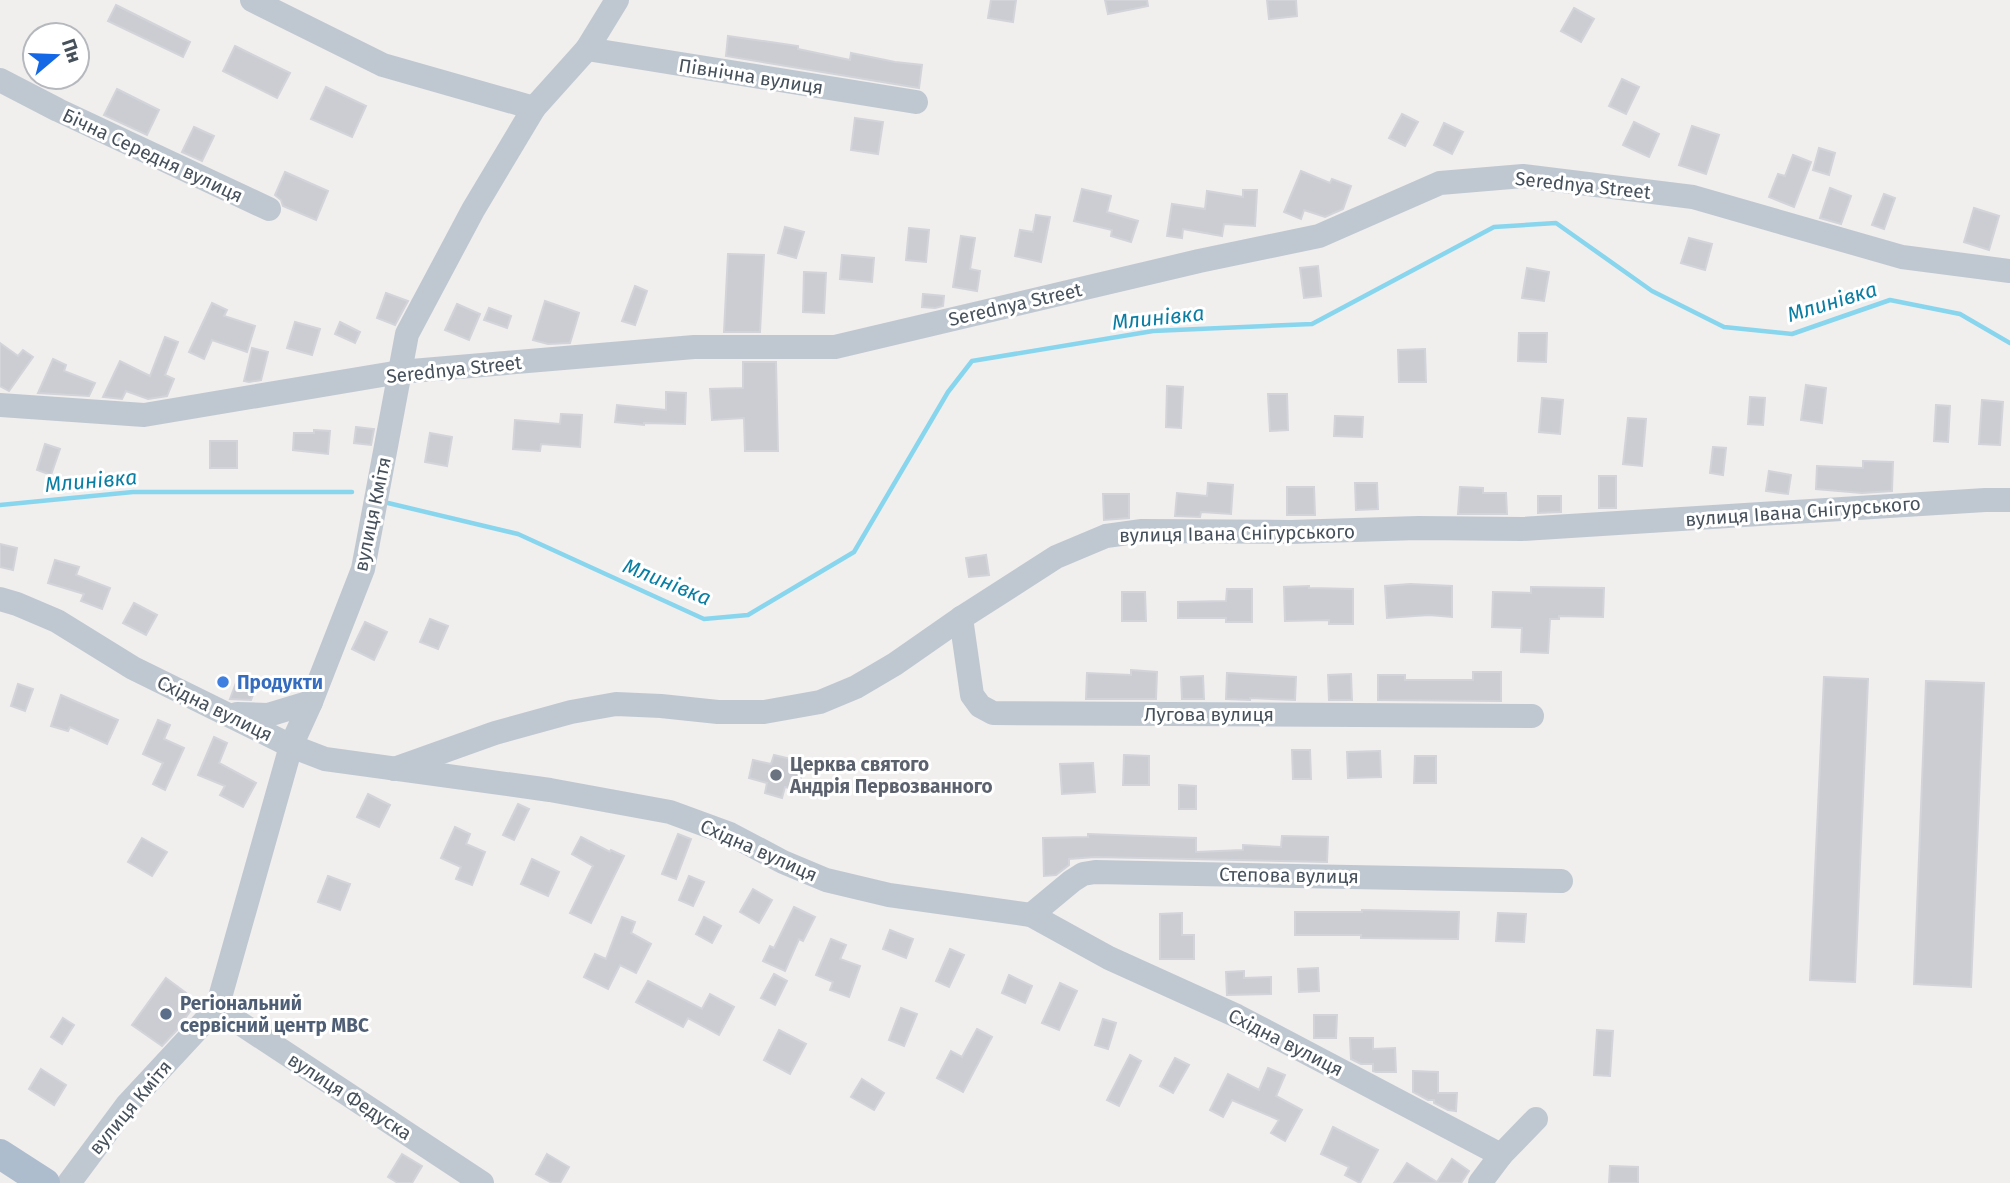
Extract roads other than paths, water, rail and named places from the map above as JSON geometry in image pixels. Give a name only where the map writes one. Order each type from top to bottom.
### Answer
[{"type":"main road","points":[[0,1154],[45,1183]]},
{"type":"street","points":[[252,0],[383,65],[534,108]]},
{"type":"street","name":"вулиця Кмітя","points":[[69,1183],[127,1105],[217,1008],[291,746],[363,569],[407,334],[473,211],[534,108],[587,49],[617,0]]},
{"type":"street","name":"Північна вулиця","points":[[587,49],[916,102]]},
{"type":"street","name":"Бічна Середня вулиця","points":[[0,80],[269,209]]},
{"type":"street","name":"Serednya Street","points":[[0,405],[144,415],[400,372],[694,347],[835,347],[1199,261],[1320,236],[1440,183],[1523,176],[1693,197],[1902,257],[2010,271]]},
{"type":"street","name":"вулиця Івана Снігурського","points":[[394,769],[495,733],[572,712],[616,704],[718,712],[765,712],[820,702],[856,687],[895,664],[1056,557],[1106,536],[1142,531],[1522,529],[2010,500]]},
{"type":"street","name":"Східна вулиця","points":[[0,599],[57,621],[133,668],[291,746],[325,759],[550,790],[670,812],[730,834],[783,862],[826,880],[889,895],[1031,915],[1109,958],[1237,1016],[1501,1155]]},
{"type":"street","name":"Лугова вулиця","points":[[961,618],[972,695],[980,706],[993,713],[1532,716]]},
{"type":"street","points":[[227,713],[268,715],[311,702]]},
{"type":"street","name":"Степова вулиця","points":[[1031,915],[1072,881],[1083,874],[1095,872],[1562,881]]},
{"type":"street","name":"вулиця Федуска","points":[[217,1008],[482,1183]]},
{"type":"street","points":[[1480,1183],[1501,1155],[1536,1119]]},
{"type":"waterway","name":"Млинівка","points":[[388,503],[518,534],[704,619],[748,615],[854,552],[948,392],[972,361],[1153,331],[1312,324],[1494,227],[1556,223],[1652,291],[1724,327],[1792,334],[1890,300],[1960,314],[2010,343]]},
{"type":"waterway","name":"Млинівка","points":[[0,505],[133,492],[352,492]]},
{"type":"place","name":"Продукти","points":[[223,682]]},
{"type":"place","name":"Церква святого Андрія Первозванного","points":[[776,775]]},
{"type":"place","name":"Регіональний сервісний центр МВС","points":[[166,1014]]}]
